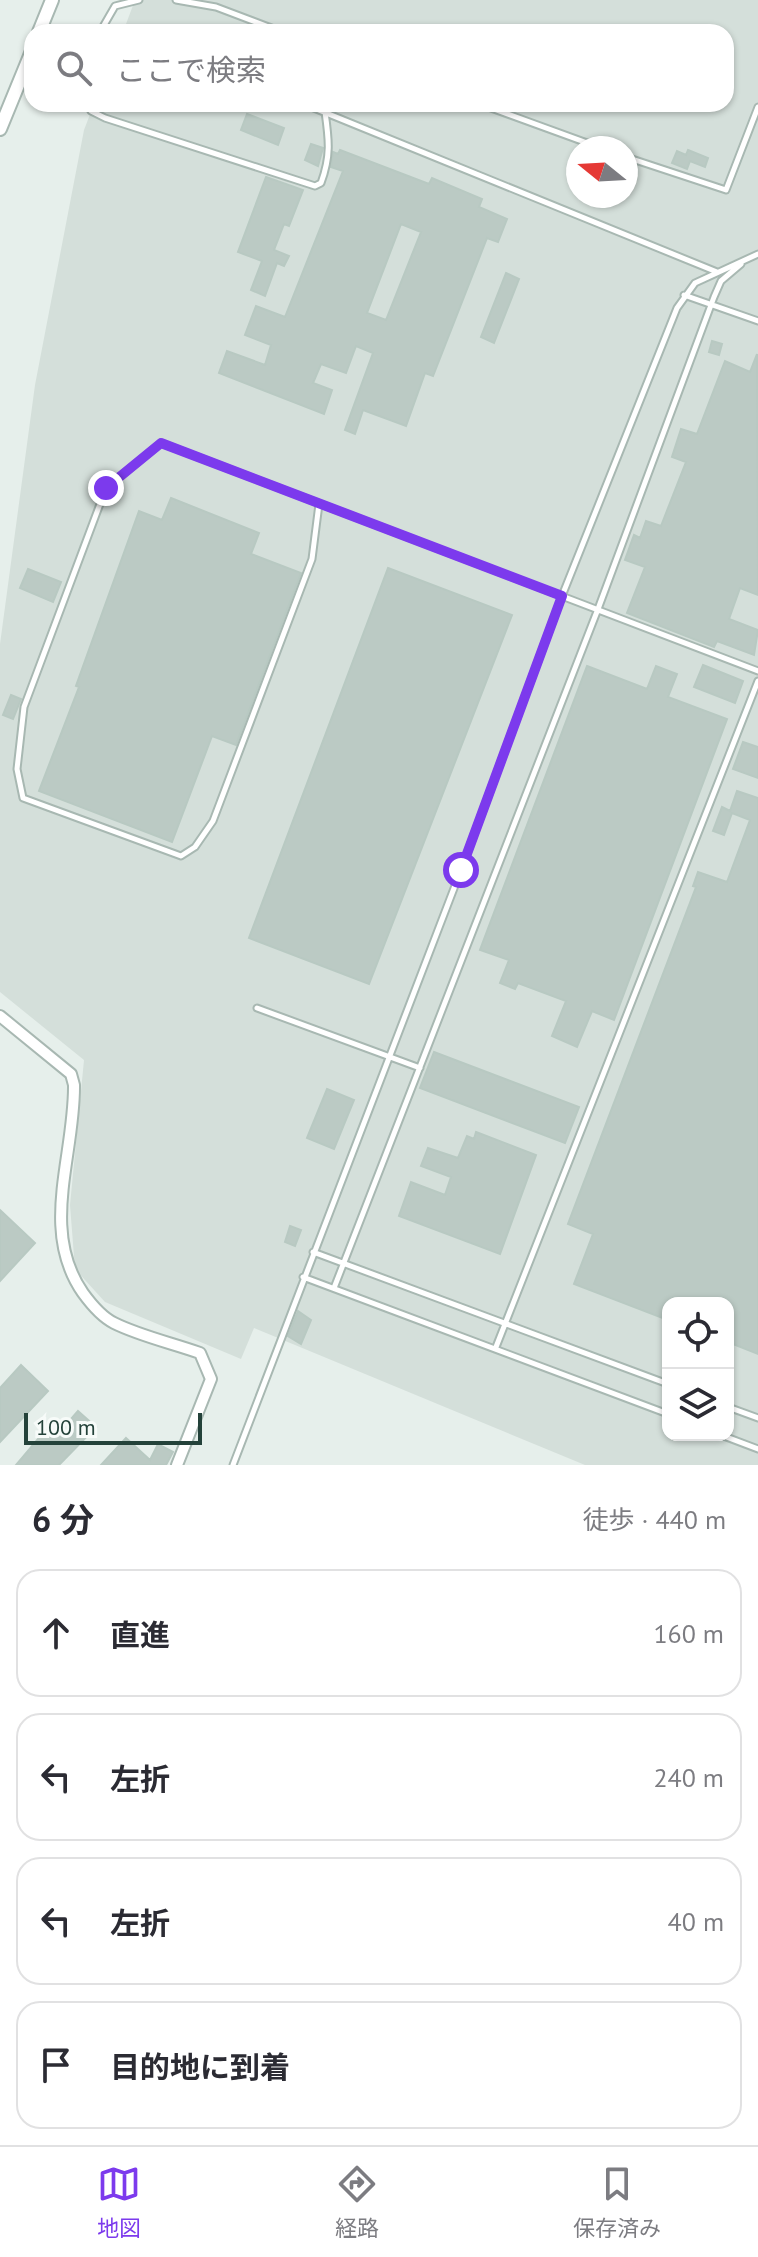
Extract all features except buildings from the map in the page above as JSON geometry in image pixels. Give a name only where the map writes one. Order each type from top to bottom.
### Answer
[{"type":"street","points":[[42,24],[52,0]]},
{"type":"street","points":[[0,129],[24,70]]},
{"type":"street","points":[[0,1016],[71,1074],[74,1085],[59,1206],[65,1258],[78,1286],[92,1305],[113,1322],[200,1353],[211,1379],[177,1465]]},
{"type":"lane","points":[[105,24],[115,6],[139,0]]},
{"type":"lane","points":[[176,0],[216,7],[261,24]]},
{"type":"lane","points":[[638,161],[726,190],[758,107]]},
{"type":"lane","points":[[93,112],[315,186],[321,183],[329,160],[331,142],[325,112]]},
{"type":"lane","points":[[325,112],[717,272]]},
{"type":"lane","points":[[502,112],[568,136]]},
{"type":"lane","points":[[233,1465],[562,596],[684,295],[695,283],[758,254]]},
{"type":"lane","points":[[334,1288],[598,609],[711,305],[721,281],[748,258]]},
{"type":"lane","points":[[684,295],[758,321]]},
{"type":"lane","points":[[319,504],[312,559],[213,821],[195,847],[181,856],[23,798],[17,769],[24,707],[106,488],[161,443],[758,671]]},
{"type":"lane","points":[[496,1347],[758,681]]},
{"type":"lane","points":[[257,1008],[420,1068]]},
{"type":"lane","points":[[313,1252],[662,1382]]},
{"type":"lane","points":[[303,1277],[662,1412]]},
{"type":"lane","points":[[734,1409],[758,1418]]},
{"type":"lane","points":[[734,1440],[758,1449]]},
{"type":"shaded area","points":[[135,0],[758,0],[758,1465],[585,1465],[254,1328],[241,1359],[105,1302],[75,1269],[70,1205],[84,1060],[0,992],[0,644],[35,385],[84,130],[91,112],[734,112],[734,24],[126,24]]},
{"type":"route","points":[[106,488],[161,443],[562,596],[461,870]]}]
